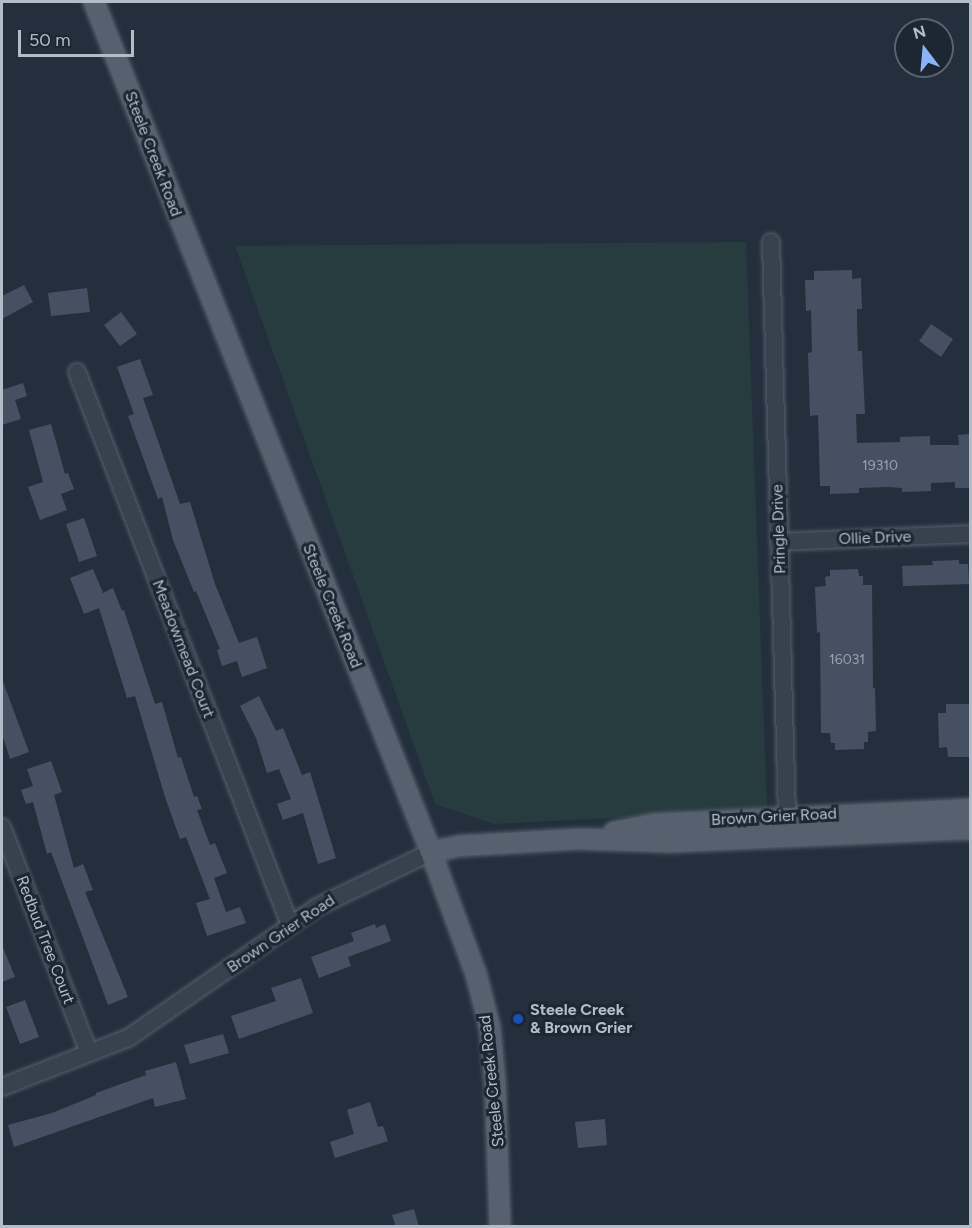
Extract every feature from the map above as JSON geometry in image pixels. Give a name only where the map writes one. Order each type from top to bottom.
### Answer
[{"type":"main road","name":"Steele Creek Road","points":[[94,2],[461,932],[490,1028],[498,1128],[500,1227]]},
{"type":"main road","name":"Brown Grier Road","points":[[579,839],[656,824],[970,809]]},
{"type":"main road","name":"Brown Grier Road","points":[[431,852],[459,846],[579,839],[670,842],[970,829]]},
{"type":"street","name":"Pringle Drive","points":[[771,242],[787,816]]},
{"type":"street","name":"Meadowmead Court","points":[[77,372],[290,925]]},
{"type":"street","name":"Ollie Drive","points":[[779,542],[970,534]]},
{"type":"street","name":"Redbud Tree Court","points":[[2,827],[89,1053]]},
{"type":"street","name":"Brown Grier Road","points":[[2,1087],[128,1038],[290,925],[338,896],[431,852]]},
{"type":"green space","points":[[746,242],[767,810],[494,824],[435,804],[235,246]]},
{"type":"building","points":[[852,270],[852,279],[861,278],[862,309],[857,309],[857,323],[858,351],[862,351],[865,414],[856,414],[857,443],[900,442],[900,437],[930,436],[930,445],[959,445],[958,435],[970,434],[970,488],[955,488],[955,482],[931,483],[931,491],[902,492],[902,488],[887,487],[859,488],[859,493],[830,494],[830,486],[820,486],[818,415],[810,416],[808,353],[812,352],[811,310],[806,311],[805,280],[814,280],[814,271]]},
{"type":"building","points":[[24,285],[33,302],[2,319],[2,296]]},
{"type":"building","points":[[87,288],[90,312],[51,316],[48,293]]},
{"type":"building","points":[[121,312],[137,334],[120,346],[104,325]]},
{"type":"building","points":[[931,324],[953,339],[941,357],[919,341]]},
{"type":"building","points":[[140,359],[153,395],[143,398],[180,504],[190,502],[215,584],[239,643],[257,637],[267,668],[242,677],[237,661],[222,666],[217,650],[220,649],[173,540],[162,497],[158,499],[128,416],[134,414],[117,367]]},
{"type":"building","points":[[23,383],[27,396],[15,400],[21,419],[2,425],[2,390]]},
{"type":"building","points":[[51,424],[65,474],[68,473],[74,489],[61,494],[67,510],[40,520],[28,487],[43,482],[29,430]]},
{"type":"building","points":[[84,518],[97,556],[79,562],[66,524]]},
{"type":"building","points":[[959,560],[959,564],[968,564],[969,584],[903,586],[902,566],[933,565],[932,561]]},
{"type":"building","points":[[93,569],[103,593],[113,588],[122,611],[124,610],[155,704],[162,702],[178,758],[181,757],[194,797],[197,796],[202,809],[197,810],[210,845],[215,843],[227,873],[214,878],[226,912],[240,907],[246,923],[207,936],[196,903],[210,899],[186,837],[180,839],[135,696],[127,698],[99,608],[84,614],[70,578]]},
{"type":"building","points":[[858,569],[859,576],[863,576],[863,585],[872,585],[873,688],[875,688],[876,731],[868,732],[868,742],[864,742],[864,749],[835,750],[835,743],[831,743],[830,733],[821,733],[820,632],[817,633],[815,587],[826,586],[825,577],[830,576],[830,570]]},
{"type":"building","points":[[2,679],[29,752],[10,759],[2,734]]},
{"type":"building","points":[[259,696],[276,731],[283,728],[302,775],[310,772],[336,858],[318,864],[303,813],[283,820],[277,804],[291,799],[279,769],[267,773],[256,738],[240,706]]},
{"type":"building","points":[[946,704],[970,704],[970,757],[948,757],[947,747],[939,748],[938,713],[946,713]]},
{"type":"building","points":[[51,761],[62,792],[54,795],[74,868],[83,864],[93,890],[85,892],[128,997],[108,1005],[51,852],[47,854],[33,802],[26,804],[21,790],[33,786],[27,769]]},
{"type":"building","points":[[375,924],[376,928],[385,924],[391,941],[348,957],[351,966],[319,978],[311,957],[354,941],[351,933]]},
{"type":"building","points":[[2,945],[15,977],[2,982]]},
{"type":"building","points":[[301,978],[313,1013],[239,1039],[231,1016],[276,1001],[271,988]]},
{"type":"building","points":[[25,1000],[39,1037],[20,1044],[6,1007]]},
{"type":"building","points":[[223,1034],[229,1053],[190,1064],[184,1045]]},
{"type":"building","points":[[176,1062],[186,1099],[155,1107],[153,1098],[14,1147],[8,1125],[52,1113],[96,1095],[96,1093],[146,1075],[145,1071]]},
{"type":"building","points":[[370,1102],[378,1127],[383,1126],[388,1141],[335,1158],[330,1142],[354,1134],[347,1110]]},
{"type":"building","points":[[605,1119],[607,1145],[578,1148],[575,1122]]},
{"type":"building","points":[[414,1209],[419,1227],[396,1227],[392,1215]]},
{"type":"place","name":"Steele Creek & Brown Grier","points":[[518,1019]]}]
